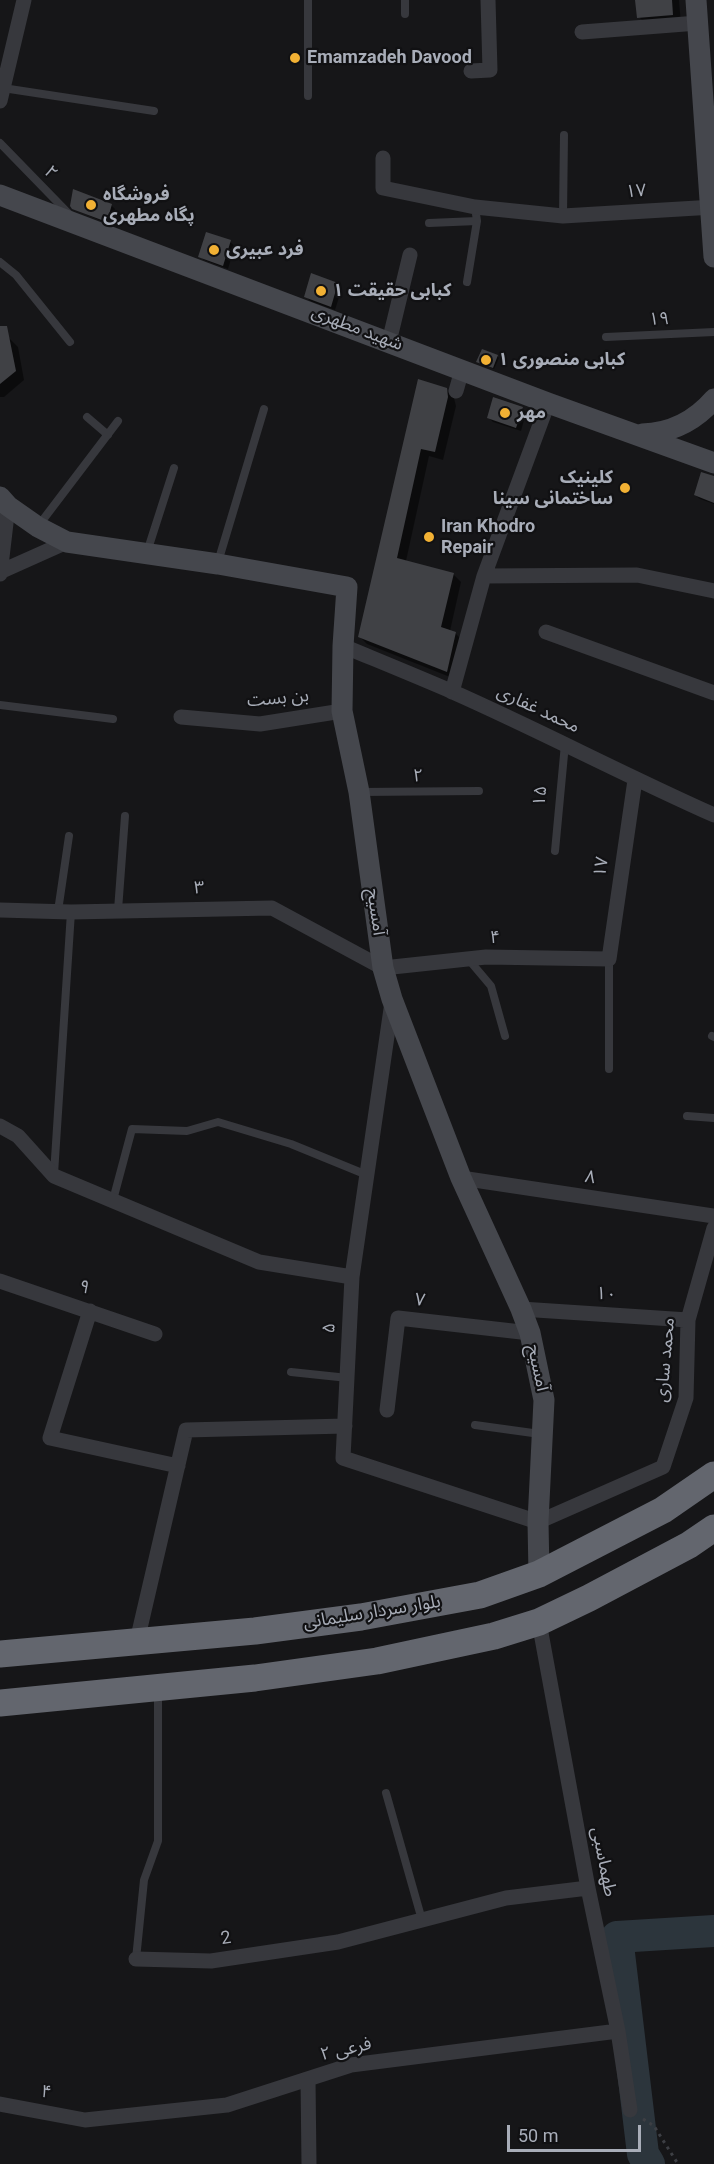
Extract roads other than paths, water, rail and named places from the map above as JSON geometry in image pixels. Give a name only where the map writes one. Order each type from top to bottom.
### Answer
[{"type":"highway","name":"بلوار سردار سلیمانی","points":[[0,1654],[255,1631],[361,1617],[480,1595],[540,1574],[663,1510],[714,1475]]},
{"type":"highway","points":[[0,1703],[255,1678],[377,1662],[494,1636],[539,1622],[589,1598],[679,1550],[714,1528]]},
{"type":"street","points":[[2,95],[24,0]]},
{"type":"street","points":[[471,71],[490,70],[488,0]]},
{"type":"street","points":[[696,0],[714,257]]},
{"type":"street","points":[[582,32],[698,23]]},
{"type":"street","name":"۱۷","points":[[382,158],[383,188],[476,214],[563,216],[712,206]]},
{"type":"street","name":"شهید مطهری","points":[[0,195],[462,370],[511,396],[548,403],[714,463]]},
{"type":"street","points":[[389,342],[410,255]]},
{"type":"street","points":[[456,391],[462,370]]},
{"type":"street","points":[[638,435],[660,434],[682,426],[705,410],[714,399]]},
{"type":"street","points":[[452,692],[484,576],[548,403]]},
{"type":"street","points":[[4,501],[0,573],[67,542]]},
{"type":"street","name":"آمسیح","points":[[4,501],[38,527],[67,542],[218,564],[348,587],[343,646],[342,711],[359,792],[383,968],[392,999],[461,1178],[530,1333],[544,1400],[538,1522],[540,1574]]},
{"type":"street","points":[[484,576],[637,575],[714,591]]},
{"type":"street","points":[[546,632],[714,693]]},
{"type":"street","name":"محمد غفاری","points":[[343,646],[452,692],[565,744],[635,780],[714,815]]},
{"type":"street","name":"بن بست","points":[[181,717],[260,724],[342,711]]},
{"type":"street","name":"۱۷","points":[[609,959],[635,780]]},
{"type":"street","name":"۳","points":[[0,910],[272,908],[383,968]]},
{"type":"street","name":"۴","points":[[383,968],[486,957],[609,959]]},
{"type":"street","name":"۵","points":[[392,999],[352,1277],[343,1458],[538,1522]]},
{"type":"street","points":[[0,1126],[18,1136],[54,1176],[259,1262],[352,1277]]},
{"type":"street","name":"۸","points":[[461,1178],[714,1216]]},
{"type":"street","name":"محمد ساری","points":[[538,1522],[663,1467],[686,1398],[688,1320],[714,1234]]},
{"type":"street","name":"۹","points":[[0,1281],[155,1334]]},
{"type":"street","name":"۱۰","points":[[521,1309],[688,1320]]},
{"type":"street","points":[[90,1311],[50,1438],[178,1466]]},
{"type":"street","name":"۷","points":[[387,1410],[398,1318],[530,1333]]},
{"type":"street","points":[[137,1641],[186,1430],[345,1426]]},
{"type":"street","name":"طهماسبی","points":[[539,1622],[588,1888],[618,2031],[630,2110]]},
{"type":"street","name":"2","points":[[136,1959],[211,1961],[338,1942],[506,1899],[588,1888]]},
{"type":"street","name":"فرعی ۲","points":[[85,2120],[227,2105],[351,2065],[618,2031]]},
{"type":"street","points":[[308,2079],[309,2164]]},
{"type":"street","name":"۴","points":[[0,2104],[85,2120]]},
{"type":"lane","points":[[308,0],[308,96]]},
{"type":"lane","points":[[405,0],[405,14]]},
{"type":"lane","points":[[2,95],[154,111]]},
{"type":"lane","points":[[563,216],[564,135]]},
{"type":"lane","name":"۲","points":[[0,143],[79,224]]},
{"type":"lane","points":[[429,224],[476,214],[467,282]]},
{"type":"lane","points":[[0,262],[16,275],[70,342]]},
{"type":"lane","name":"۱۹","points":[[606,337],[714,332]]},
{"type":"lane","points":[[218,564],[264,409]]},
{"type":"lane","points":[[87,417],[108,435]]},
{"type":"lane","points":[[38,527],[118,421]]},
{"type":"lane","points":[[147,553],[174,468]]},
{"type":"lane","points":[[0,705],[113,719]]},
{"type":"lane","name":"۱۵","points":[[555,851],[565,744]]},
{"type":"lane","name":"۲","points":[[359,792],[478,791]]},
{"type":"lane","points":[[118,910],[125,816]]},
{"type":"lane","points":[[54,1176],[69,836]]},
{"type":"lane","points":[[609,959],[609,1069]]},
{"type":"lane","points":[[468,960],[491,986],[505,1035]]},
{"type":"lane","points":[[687,1116],[714,1118]]},
{"type":"lane","points":[[113,1200],[132,1129],[187,1131],[218,1122],[291,1144],[368,1175]]},
{"type":"lane","points":[[291,1372],[348,1378]]},
{"type":"lane","points":[[475,1425],[542,1434]]},
{"type":"lane","name":"2","points":[[136,1959],[144,1880],[158,1841],[158,1688]]},
{"type":"lane","points":[[386,1793],[422,1920]]},
{"type":"waterway","points":[[649,2164],[643,2154],[617,1937],[714,1931]]},
{"type":"place","name":"Emamzadeh Davood","points":[[295,58]]},
{"type":"place","name":"فروشگاه پگاه مطهری","points":[[91,205]]},
{"type":"place","name":"فرد عبیری","points":[[214,250]]},
{"type":"place","name":"کبابی حقیقت ۱","points":[[321,291]]},
{"type":"place","name":"کبابی منصوری ۱","points":[[486,360]]},
{"type":"place","name":"مهر","points":[[505,413]]},
{"type":"place","name":"کلینیک ساختمانی سینا","points":[[625,488]]},
{"type":"place","name":"Iran Khodro Repair","points":[[429,537]]}]
